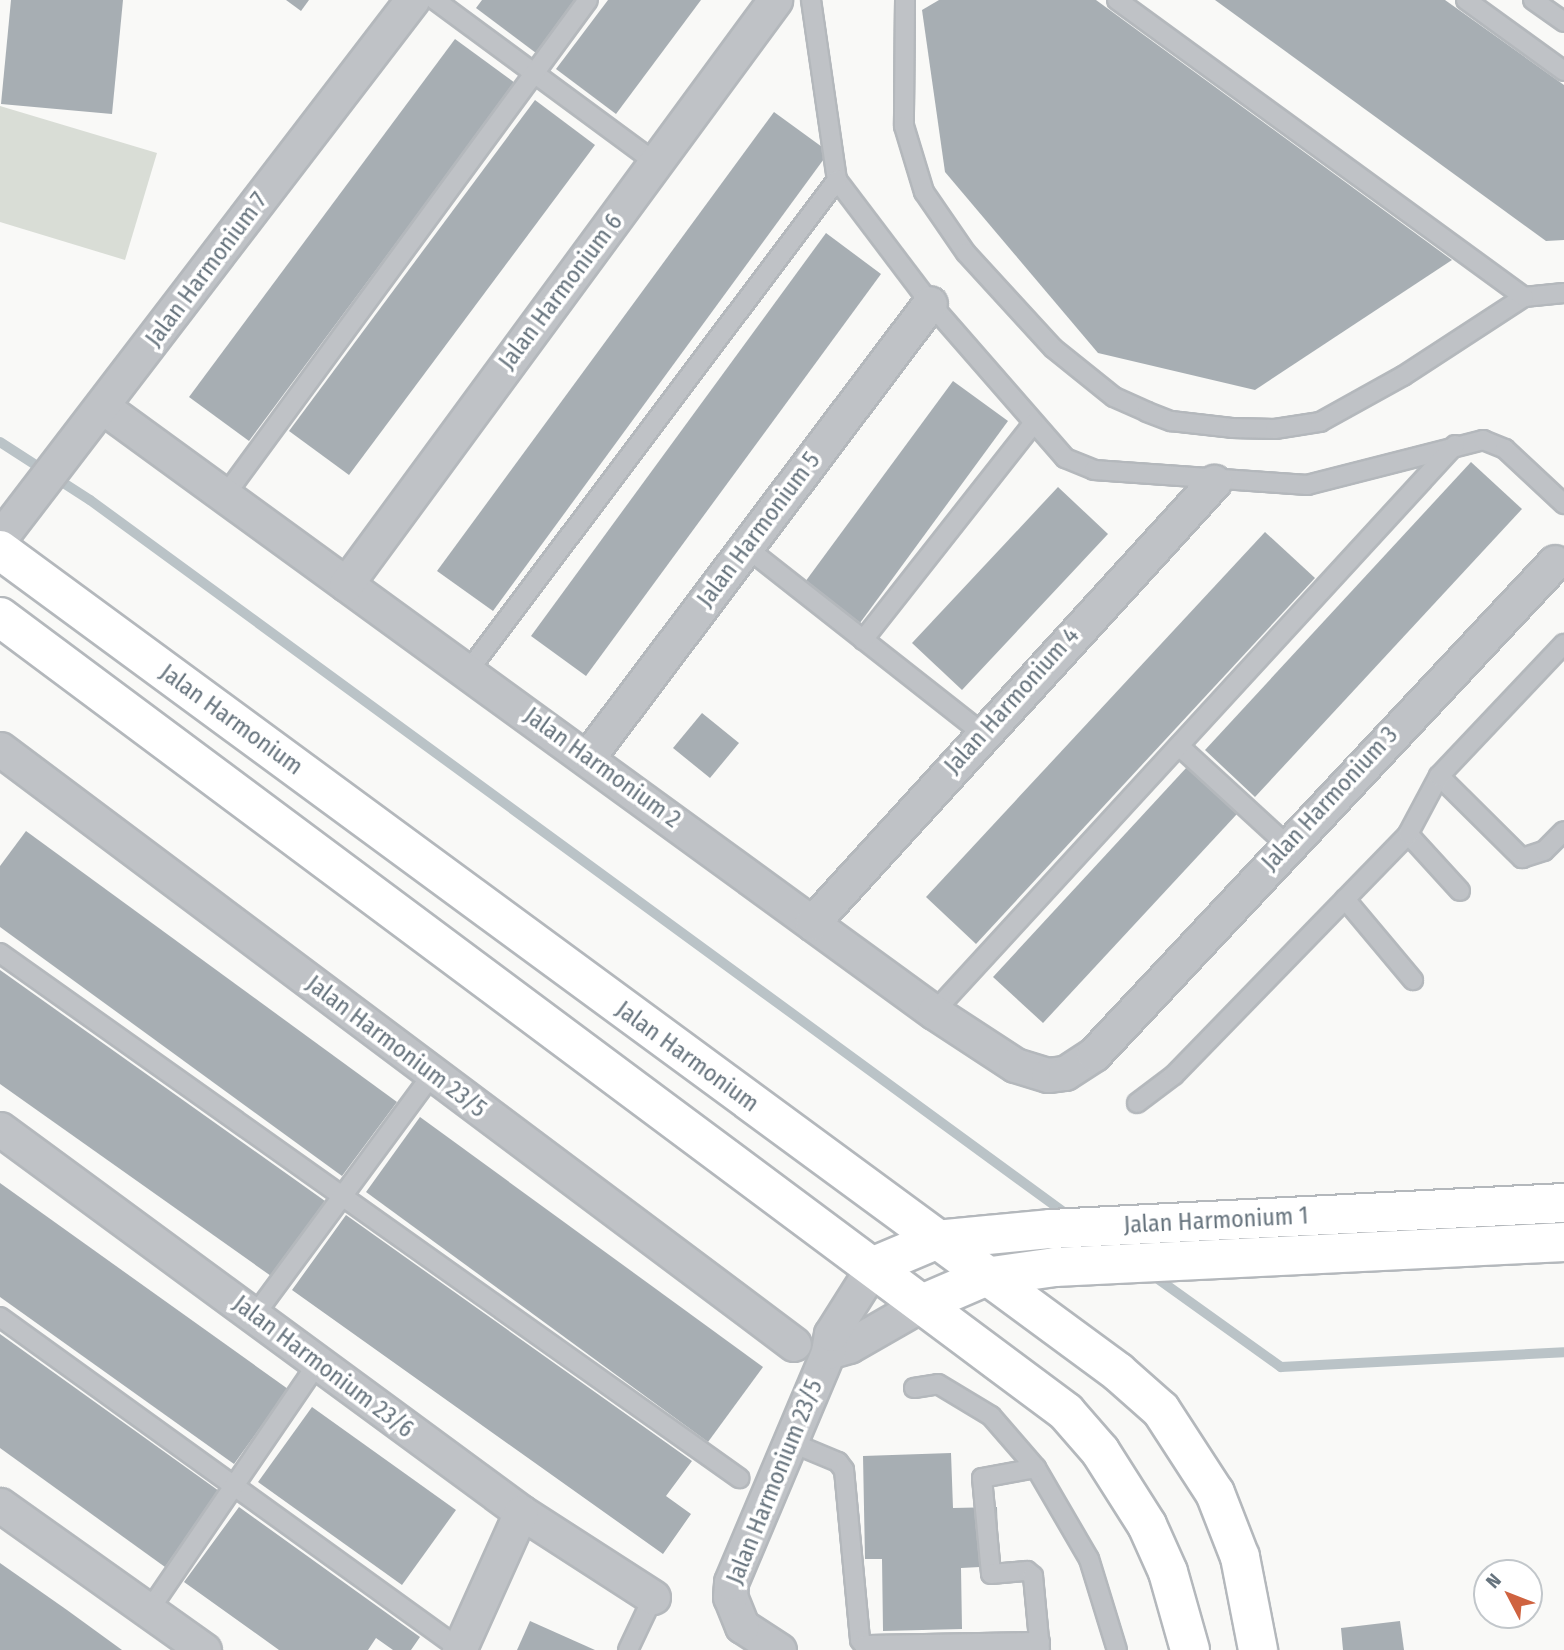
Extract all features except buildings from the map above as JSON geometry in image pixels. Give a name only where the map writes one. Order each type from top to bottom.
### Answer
[{"type":"main road","name":"Jalan Harmonium","points":[[0,550],[985,1277],[1096,1355],[1161,1410],[1215,1493],[1240,1557],[1258,1650]]},
{"type":"main road","points":[[0,617],[874,1266],[1066,1412],[1100,1451],[1147,1525],[1168,1572],[1190,1650]]},
{"type":"main road","name":"Jalan Harmonium 1","points":[[874,1266],[936,1240],[1054,1229],[1564,1203]]},
{"type":"main road","name":"Jalan Harmonium 1","points":[[922,1304],[985,1277],[1104,1265],[1564,1242]]},
{"type":"street","name":"Jalan Harmonium 7","points":[[0,538],[103,407],[412,0]]},
{"type":"street","name":"Jalan Harmonium 6","points":[[346,584],[775,0]]},
{"type":"street","name":"Jalan Harmonium 5","points":[[588,757],[930,303]]},
{"type":"street","name":"Jalan Harmonium 2","points":[[103,407],[469,670],[934,1012],[1015,1065],[1048,1075],[1081,1066],[1107,1039]]},
{"type":"street","name":"Jalan Harmonium 4","points":[[812,923],[982,733],[1214,482]]},
{"type":"street","name":"Jalan Harmonium 3","points":[[1107,1039],[1286,844],[1559,556]]},
{"type":"street","name":"Jalan Harmonium 23/5","points":[[0,749],[794,1344]]},
{"type":"street","name":"Jalan Harmonium 23/6","points":[[0,1129],[521,1512],[653,1597]]},
{"type":"street","name":"Jalan Harmonium 23/5","points":[[779,1650],[759,1641],[735,1614],[731,1582],[828,1352],[831,1334],[874,1266]]},
{"type":"street","name":"Jalan Harmonium 23/5","points":[[828,1352],[849,1346],[922,1304]]},
{"type":"street","points":[[0,1505],[150,1609],[194,1647]]},
{"type":"street","points":[[460,1649],[521,1512]]},
{"type":"lane","points":[[435,0],[656,163]]},
{"type":"lane","points":[[226,494],[588,0]]},
{"type":"lane","points":[[811,0],[837,180],[930,303],[1065,458],[1083,468],[1214,482],[1307,485],[1457,443],[1483,440],[1498,444],[1564,504]]},
{"type":"lane","points":[[905,0],[904,126],[924,192],[944,226],[1028,323],[1080,373],[1114,397],[1171,421],[1275,429],[1320,422],[1402,376],[1524,297],[1564,293]]},
{"type":"lane","points":[[1117,0],[1524,297]]},
{"type":"lane","points":[[1466,0],[1564,71]]},
{"type":"lane","points":[[1533,0],[1564,22]]},
{"type":"lane","points":[[469,670],[837,180]]},
{"type":"lane","points":[[863,640],[1033,424]]},
{"type":"lane","points":[[934,1012],[1457,443]]},
{"type":"lane","points":[[747,548],[982,733]]},
{"type":"lane","points":[[1137,1103],[1174,1075],[1408,834],[1439,776],[1564,644]]},
{"type":"lane","points":[[1179,746],[1286,844]]},
{"type":"lane","points":[[1439,776],[1522,858],[1544,851],[1564,831]]},
{"type":"lane","points":[[1408,834],[1460,891]]},
{"type":"lane","points":[[1345,899],[1413,980]]},
{"type":"lane","points":[[0,953],[739,1478]]},
{"type":"lane","points":[[254,1316],[432,1075]]},
{"type":"lane","points":[[0,1317],[236,1483],[460,1649]]},
{"type":"lane","points":[[150,1609],[317,1364]]},
{"type":"lane","points":[[914,1388],[938,1384],[991,1416],[1036,1468],[1089,1559],[1117,1650]]},
{"type":"lane","points":[[790,1442],[838,1462],[844,1470],[860,1640],[864,1645],[1040,1646],[1033,1576],[1027,1571],[991,1574],[982,1478],[1036,1468]]},
{"type":"lane","points":[[628,1650],[653,1597]]},
{"type":"shaded area","points":[[0,106],[157,153],[125,260],[0,222]]},
{"type":"waterway","points":[[0,442],[90,500],[1069,1216]]},
{"type":"waterway","points":[[1151,1274],[1281,1367],[1564,1352]]}]
